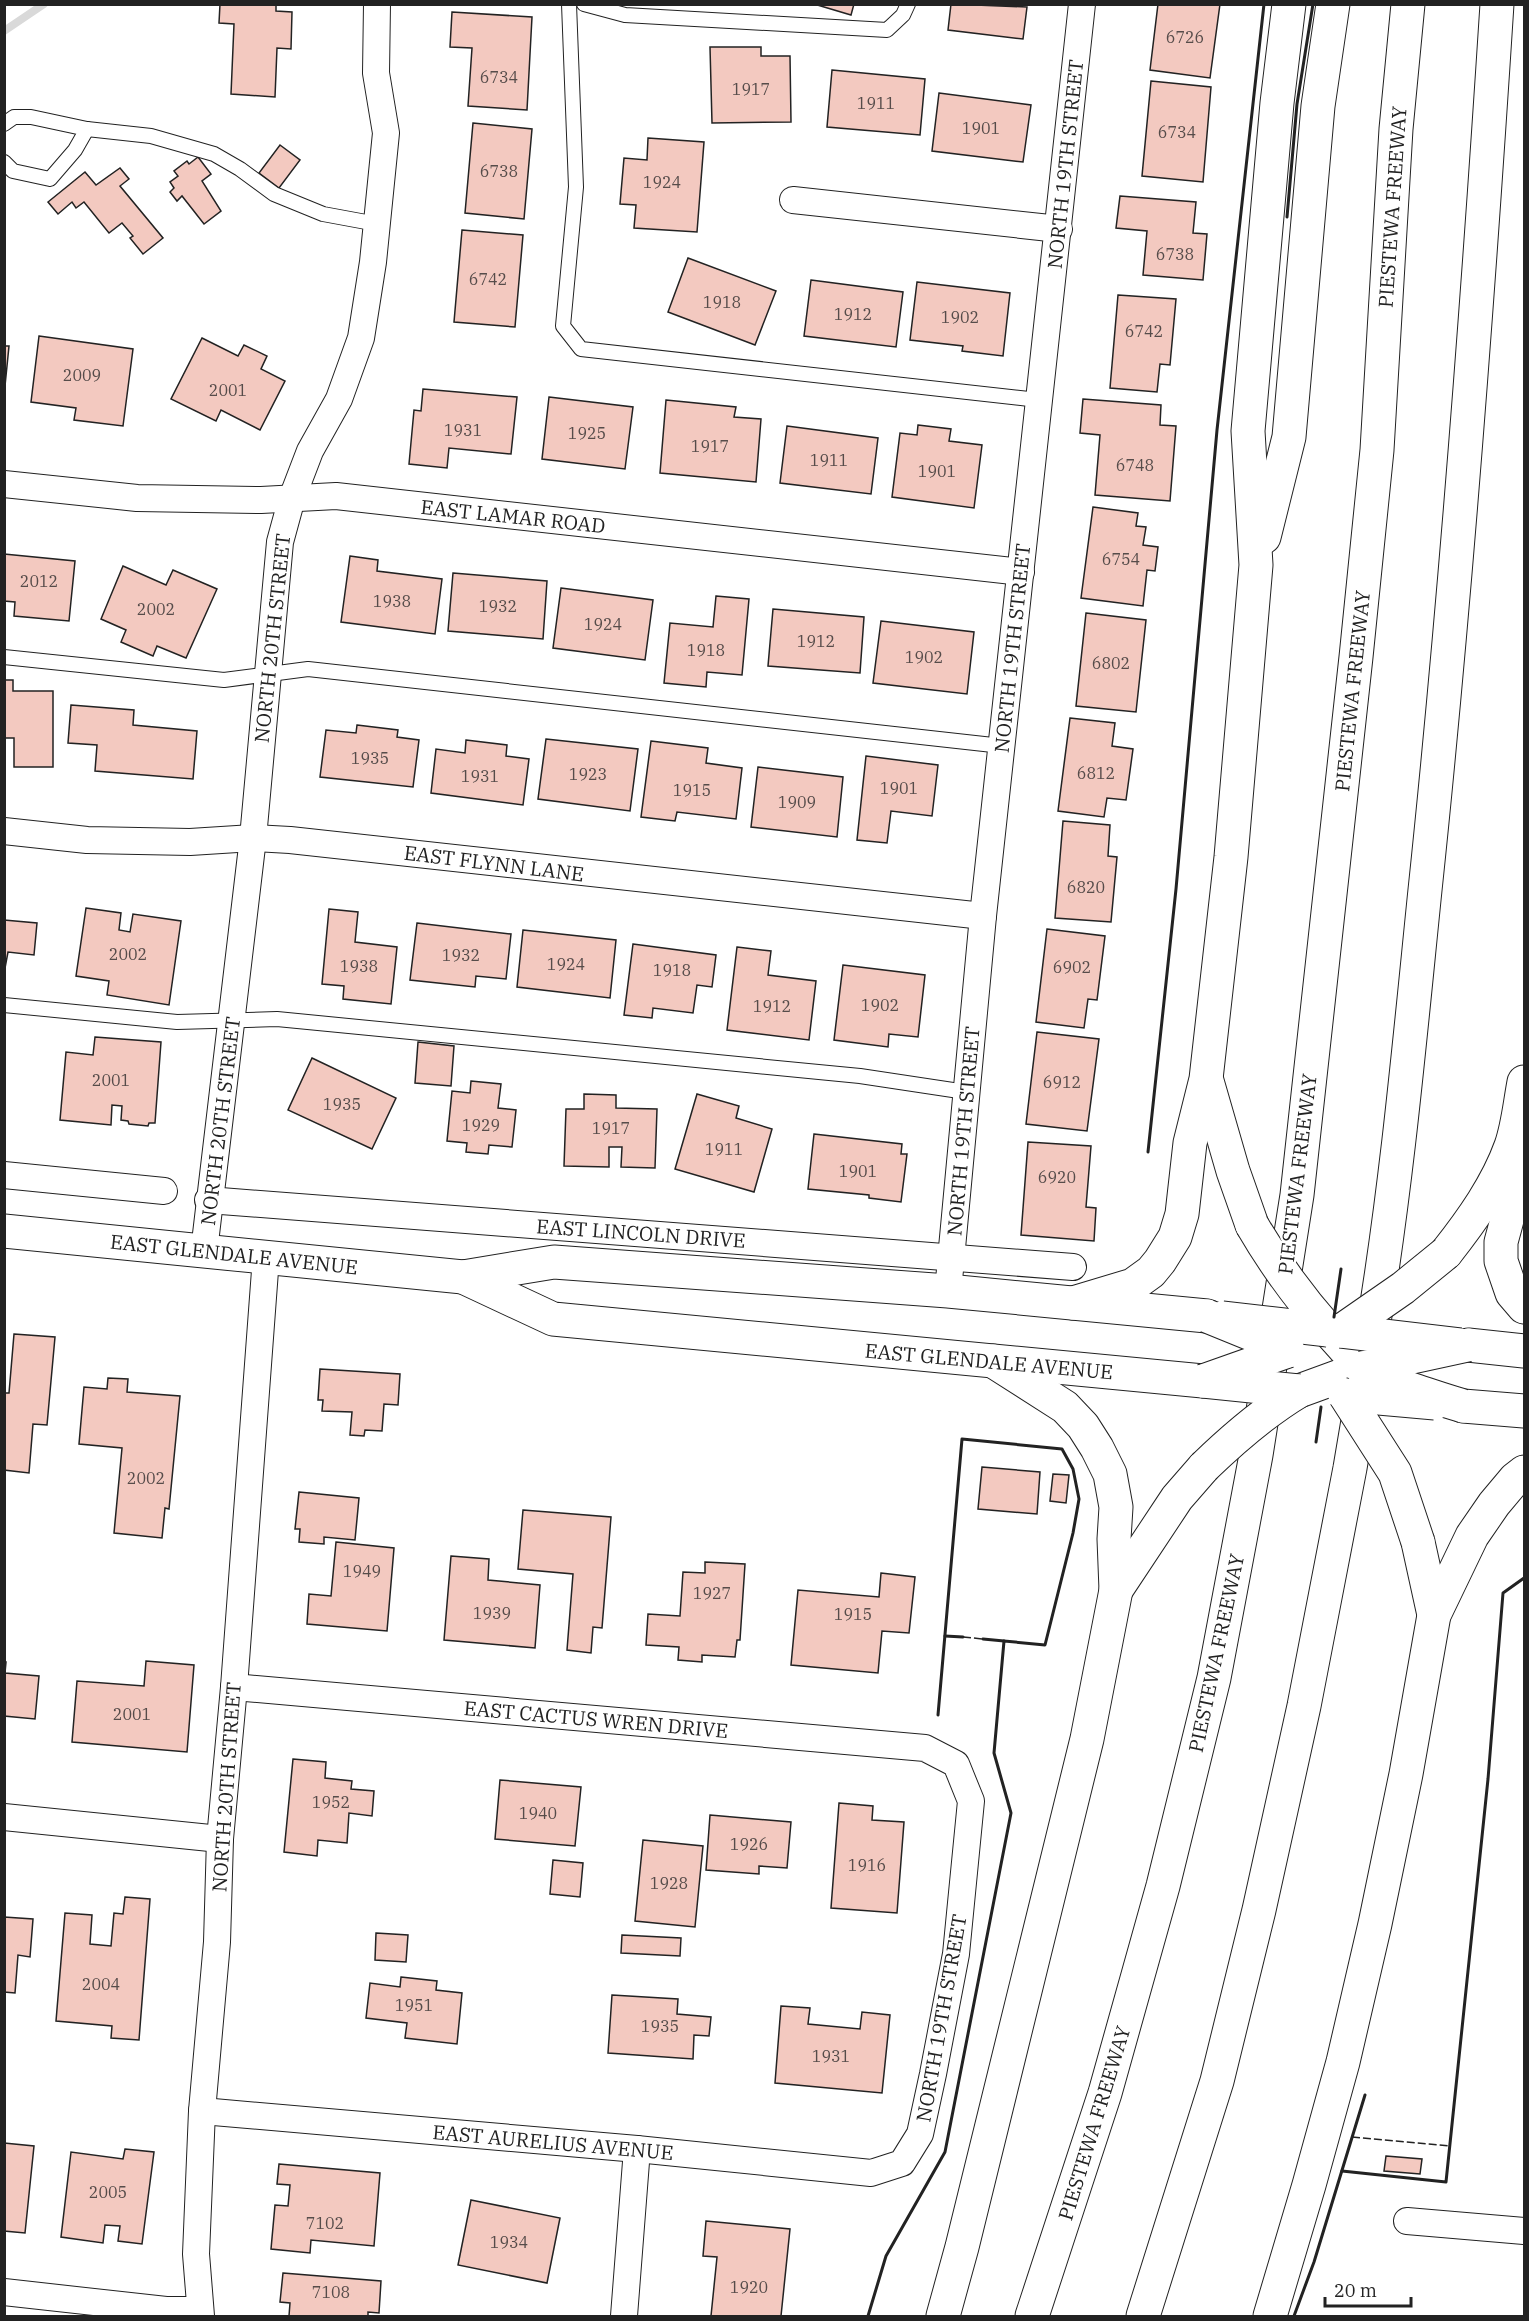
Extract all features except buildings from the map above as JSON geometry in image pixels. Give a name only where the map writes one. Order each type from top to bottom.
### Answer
[{"type":"main road","points":[[1073,1303],[1133,1285],[1151,1272],[1175,1237],[1182,1214],[1190,1143],[1206,1079],[1231,857],[1257,565],[1248,431],[1277,103],[1289,4]]},
{"type":"main road","points":[[1257,565],[1289,437],[1318,106],[1333,4]]},
{"type":"main road","name":"PIESTEWA FREEWAY","points":[[1032,2316],[1105,2093],[1163,1886],[1214,1678],[1256,1455],[1298,1195],[1355,669],[1377,450],[1396,129],[1408,4]]},
{"type":"main road","points":[[1143,2316],[1217,2081],[1258,1910],[1304,1706],[1346,1491],[1385,1256],[1449,661],[1497,4]]},
{"type":"main road","points":[[1206,1079],[1233,1171],[1252,1225],[1272,1260],[1299,1297],[1334,1332],[1362,1368],[1408,1389],[1462,1406]]},
{"type":"main road","points":[[1203,1381],[1334,1332],[1403,1288],[1446,1253],[1470,1223],[1491,1188],[1511,1145],[1524,1082]]},
{"type":"main road","points":[[1511,1145],[1514,1194],[1501,1242],[1501,1261],[1512,1293],[1524,1307]]},
{"type":"main road","name":"EAST GLENDALE AVENUE","points":[[4,1231],[463,1277],[554,1262],[948,1291],[1207,1316],[1334,1332],[1524,1351]]},
{"type":"main road","name":"EAST GLENDALE AVENUE","points":[[463,1277],[553,1319],[1203,1381],[1324,1389],[1462,1406],[1524,1411]]},
{"type":"main road","points":[[1207,1316],[1288,1351],[1324,1389],[1395,1473],[1418,1542],[1434,1615]]},
{"type":"main road","points":[[1116,1590],[1177,1498],[1204,1467],[1277,1404],[1324,1389],[1362,1368],[1468,1345]]},
{"type":"main road","points":[[943,2316],[1087,1739],[1116,1590],[1114,1539],[1116,1507],[1110,1474],[1097,1448],[1083,1426],[1065,1407],[993,1361]]},
{"type":"main road","points":[[1270,2316],[1346,2051],[1396,1820],[1434,1615],[1472,1536],[1494,1504],[1524,1472]]},
{"type":"street","name":"NORTH 20TH STREET","points":[[204,1251],[208,1200],[254,838],[280,542],[292,498],[310,451],[339,399],[361,338],[377,224],[386,134],[376,73],[377,4]]},
{"type":"street","name":"NORTH 19TH STREET","points":[[948,1291],[983,916],[1082,4]]},
{"type":"street","points":[[794,200],[1059,229]]},
{"type":"street","name":"EAST LAMAR ROAD","points":[[4,484],[137,498],[336,496],[1021,572]]},
{"type":"street","name":"EAST FLYNN LANE","points":[[4,831],[110,840],[190,842],[254,838],[290,840],[983,916]]},
{"type":"street","points":[[4,1175],[165,1191]]},
{"type":"street","name":"EAST LINCOLN DRIVE","points":[[208,1200],[1073,1267]]},
{"type":"street","name":"NORTH 20TH STREET","points":[[200,2313],[196,2254],[202,2111],[217,1941],[220,1839],[234,1687],[266,1257]]},
{"type":"street","name":"EAST CACTUS WREN DRIVE","points":[[234,1687],[925,1748],[956,1764]]},
{"type":"street","name":"NORTH 19TH STREET","points":[[902,2163],[920,2134],[956,1954],[971,1802],[956,1764]]},
{"type":"street","points":[[4,1817],[220,1839]]},
{"type":"street","name":"EAST AURELIUS AVENUE","points":[[202,2111],[637,2149],[872,2173],[902,2163]]},
{"type":"street","points":[[624,2316],[637,2149]]},
{"type":"street","points":[[1407,2221],[1524,2231]]},
{"type":"street","points":[[4,2292],[200,2313]]},
{"type":"lane","points":[[569,4],[576,187],[563,326],[581,349],[1038,400]]},
{"type":"lane","points":[[584,4],[625,15],[887,30],[903,15],[908,4]]},
{"type":"lane","points":[[4,124],[14,117],[31,117],[87,129],[151,136],[214,154],[274,194],[323,214],[377,224]]},
{"type":"lane","points":[[4,162],[13,171],[50,178],[75,150],[87,129]]},
{"type":"lane","points":[[4,657],[224,680],[308,669],[1002,746]]},
{"type":"lane","points":[[4,1005],[177,1022],[278,1018],[860,1076],[966,1092]]},
{"type":"waterway","points":[[4,31],[44,4]]},
{"type":"fence","points":[[963,1637],[983,1639]]},
{"type":"fence","points":[[1352,2137],[1450,2146]]},
{"type":"wall","points":[[1148,1152],[1176,889],[1217,430],[1264,4]]},
{"type":"wall","points":[[1287,217],[1297,104],[1313,4]]},
{"type":"wall","points":[[1334,1317],[1341,1269]]},
{"type":"wall","points":[[1316,1442],[1321,1407]]},
{"type":"wall","points":[[868,2316],[886,2256],[945,2152],[1011,1813],[994,1753],[1004,1641],[1045,1645],[1073,1533],[1079,1499],[1073,1469],[1062,1449],[962,1439],[938,1715]]},
{"type":"wall","points":[[1342,2171],[1446,2182],[1488,1779],[1503,1593],[1524,1578]]},
{"type":"wall","points":[[945,1636],[963,1637]]},
{"type":"wall","points":[[983,1639],[1004,1641]]},
{"type":"wall","points":[[1294,2316],[1314,2262],[1365,2095]]}]
